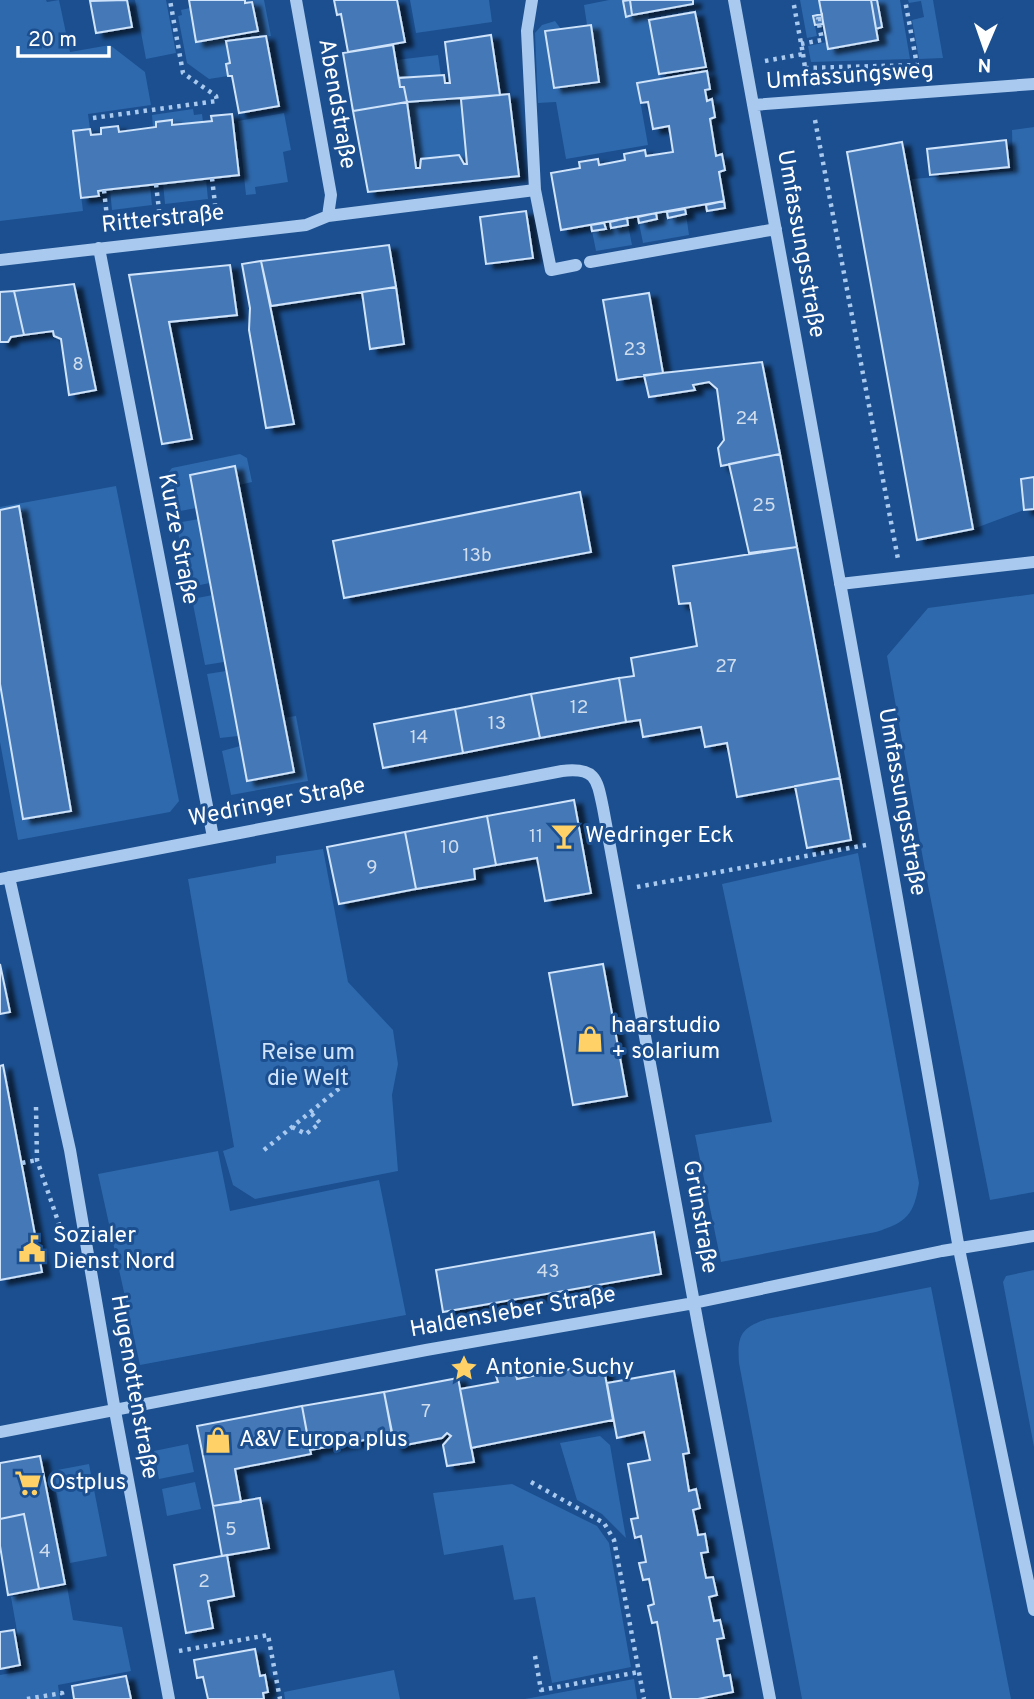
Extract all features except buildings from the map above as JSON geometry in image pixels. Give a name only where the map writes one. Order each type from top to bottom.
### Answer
[{"type":"street","name":"Abendstraße","points":[[296,0],[331,195],[328,216]]},
{"type":"street","points":[[532,0],[527,31],[535,190],[551,270],[576,265]]},
{"type":"street","name":"Umfassungsstraße","points":[[734,0],[959,1248],[1034,1610]]},
{"type":"street","name":"Umfassungsweg","points":[[753,105],[1034,84]]},
{"type":"street","name":"Ritterstraße","points":[[0,260],[306,225],[328,216],[535,190]]},
{"type":"street","points":[[590,262],[776,229]]},
{"type":"street","name":"Kurze Straße","points":[[99,248],[213,837]]},
{"type":"street","points":[[840,583],[1034,562]]},
{"type":"street","name":"Grünstraße","points":[[562,771],[581,770],[593,775],[597,780],[769,1699]]},
{"type":"street","name":"Wedringer Straße","points":[[4,878],[562,771]]},
{"type":"street","name":"Hugenottenstraße","points":[[4,878],[69,1150],[169,1699]]},
{"type":"street","name":"Haldensleber Straße","points":[[0,1432],[426,1350],[694,1303],[959,1248],[1034,1236]]},
{"type":"path","points":[[93,118],[217,102],[216,96],[183,73],[170,0]]},
{"type":"path","points":[[793,0],[901,576]]},
{"type":"path","points":[[805,68],[917,65],[905,0]]},
{"type":"path","points":[[801,44],[822,40],[818,19],[822,19]]},
{"type":"path","points":[[746,64],[803,54]]},
{"type":"path","points":[[212,178],[215,204]]},
{"type":"path","points":[[156,184],[159,210]]},
{"type":"path","points":[[104,190],[107,216]]},
{"type":"path","points":[[618,891],[887,841]]},
{"type":"path","points":[[264,1150],[347,1082]]},
{"type":"path","points":[[36,1095],[37,1160],[61,1230]]},
{"type":"path","points":[[292,1127],[306,1134],[320,1123],[310,1112]]},
{"type":"path","points":[[22,1163],[37,1160]]},
{"type":"path","points":[[531,1482],[604,1523],[614,1540],[644,1699]]},
{"type":"path","points":[[161,1654],[268,1635],[280,1699]]},
{"type":"path","points":[[535,1656],[541,1690],[639,1672]]},
{"type":"path","points":[[27,1699],[62,1693],[63,1699]]},
{"type":"green space","points":[[0,0],[59,0],[70,52],[110,45],[145,72],[151,105],[88,114],[90,129],[73,131],[83,211],[0,221]]},
{"type":"green space","points":[[135,0],[166,0],[176,53],[146,59]]},
{"type":"green space","points":[[245,0],[264,0],[271,36],[251,38],[251,32],[258,30],[252,3],[245,3]]},
{"type":"green space","points":[[410,0],[489,0],[492,22],[416,33]]},
{"type":"green space","points":[[627,0],[623,1],[626,17],[648,12],[661,79],[637,83],[648,145],[566,159],[556,102],[538,103],[535,33],[542,25],[555,21],[561,29],[546,31],[554,88],[598,82],[591,25],[587,25],[584,5]]},
{"type":"green space","points":[[800,0],[819,0],[822,14],[813,16],[817,36],[807,38]]},
{"type":"green space","points":[[877,0],[900,0],[910,59],[811,62],[808,46],[827,42],[829,49],[878,40],[876,29],[882,27]]},
{"type":"green space","points":[[908,0],[933,0],[943,58],[919,59],[912,20],[924,17],[921,1],[909,3]]},
{"type":"green space","points":[[190,8],[197,41],[225,36],[230,63],[226,64],[228,76],[209,79],[187,63],[178,16],[182,15],[181,10]]},
{"type":"green space","points":[[438,55],[441,76],[399,78],[396,60]]},
{"type":"green space","points":[[461,99],[467,164],[421,159],[420,168],[416,168],[407,102]]},
{"type":"green space","points":[[193,109],[194,115],[202,114],[203,122],[172,125],[171,120],[153,128],[152,115]]},
{"type":"green space","points":[[284,113],[291,150],[283,152],[288,182],[255,187],[256,194],[246,195],[238,121]]},
{"type":"green space","points":[[1034,127],[1034,477],[1021,479],[1024,510],[973,529],[912,179],[1013,171],[1012,130]]},
{"type":"green space","points":[[206,179],[208,199],[165,204],[163,183]]},
{"type":"green space","points":[[150,185],[152,205],[112,210],[110,190]]},
{"type":"green space","points":[[667,212],[668,218],[686,214],[689,235],[643,243],[639,223],[656,219],[656,213]]},
{"type":"green space","points":[[610,222],[611,227],[628,225],[632,245],[596,251],[592,231],[605,229],[604,223]]},
{"type":"green space","points":[[240,454],[247,458],[252,482],[239,485],[235,466],[191,475],[196,508],[175,512],[167,474],[172,468]]},
{"type":"green space","points":[[116,486],[179,801],[170,812],[18,840],[0,742],[0,684],[23,819],[71,810],[20,507],[0,510],[0,507]]},
{"type":"green space","points":[[199,519],[210,583],[190,587],[176,523]]},
{"type":"green space","points":[[1034,594],[1034,1192],[990,1200],[925,870],[887,656],[928,608]]},
{"type":"green space","points":[[213,595],[224,662],[205,665],[192,599]]},
{"type":"green space","points":[[226,671],[238,736],[220,738],[207,674]]},
{"type":"green space","points":[[296,716],[308,781],[231,795],[222,751],[240,746],[247,781],[293,772],[283,718]]},
{"type":"green space","name":"Reise um die Welt","points":[[323,849],[348,982],[393,1030],[398,1064],[392,1095],[398,1171],[255,1199],[233,1185],[223,1151],[234,1147],[188,879],[276,863],[276,856]]},
{"type":"green space","points":[[858,853],[919,1183],[915,1203],[902,1221],[876,1232],[721,1262],[695,1135],[772,1122],[722,884]]},
{"type":"green space","points":[[218,1151],[230,1211],[379,1180],[406,1315],[140,1365],[98,1174]]},
{"type":"green space","points":[[1034,1270],[1034,1447],[1003,1282],[1006,1276]]},
{"type":"green space","points":[[931,1287],[1011,1699],[802,1699],[739,1363],[740,1339],[746,1329],[767,1319]]},
{"type":"green space","points":[[600,1436],[610,1445],[626,1538],[602,1514],[577,1500],[560,1443]]},
{"type":"green space","points":[[188,1444],[194,1472],[159,1479],[154,1451]]},
{"type":"green space","points":[[89,1464],[107,1556],[70,1563],[52,1471]]},
{"type":"green space","points":[[195,1482],[201,1509],[167,1516],[162,1489]]},
{"type":"green space","points":[[512,1484],[597,1526],[609,1543],[631,1667],[552,1683],[535,1597],[514,1600],[503,1545],[444,1555],[433,1493]]},
{"type":"green space","points":[[67,1586],[73,1620],[122,1627],[131,1671],[58,1685],[60,1699],[0,1699],[0,1675],[24,1671],[11,1597]]},
{"type":"green space","points":[[394,1670],[400,1699],[285,1699],[284,1692]]},
{"type":"green space","points":[[634,1679],[637,1699],[525,1699]]},
{"type":"place","name":"Wedringer Eck","points":[[564,836]]},
{"type":"place","name":"haarstudio + solarium","points":[[590,1039]]},
{"type":"place","name":"Sozialer Dienst Nord","points":[[32,1249]]},
{"type":"place","name":"Antonie Suchy","points":[[464,1368]]},
{"type":"place","name":"A&V Europa plus","points":[[218,1440]]},
{"type":"place","name":"Ostplus","points":[[28,1483]]}]
